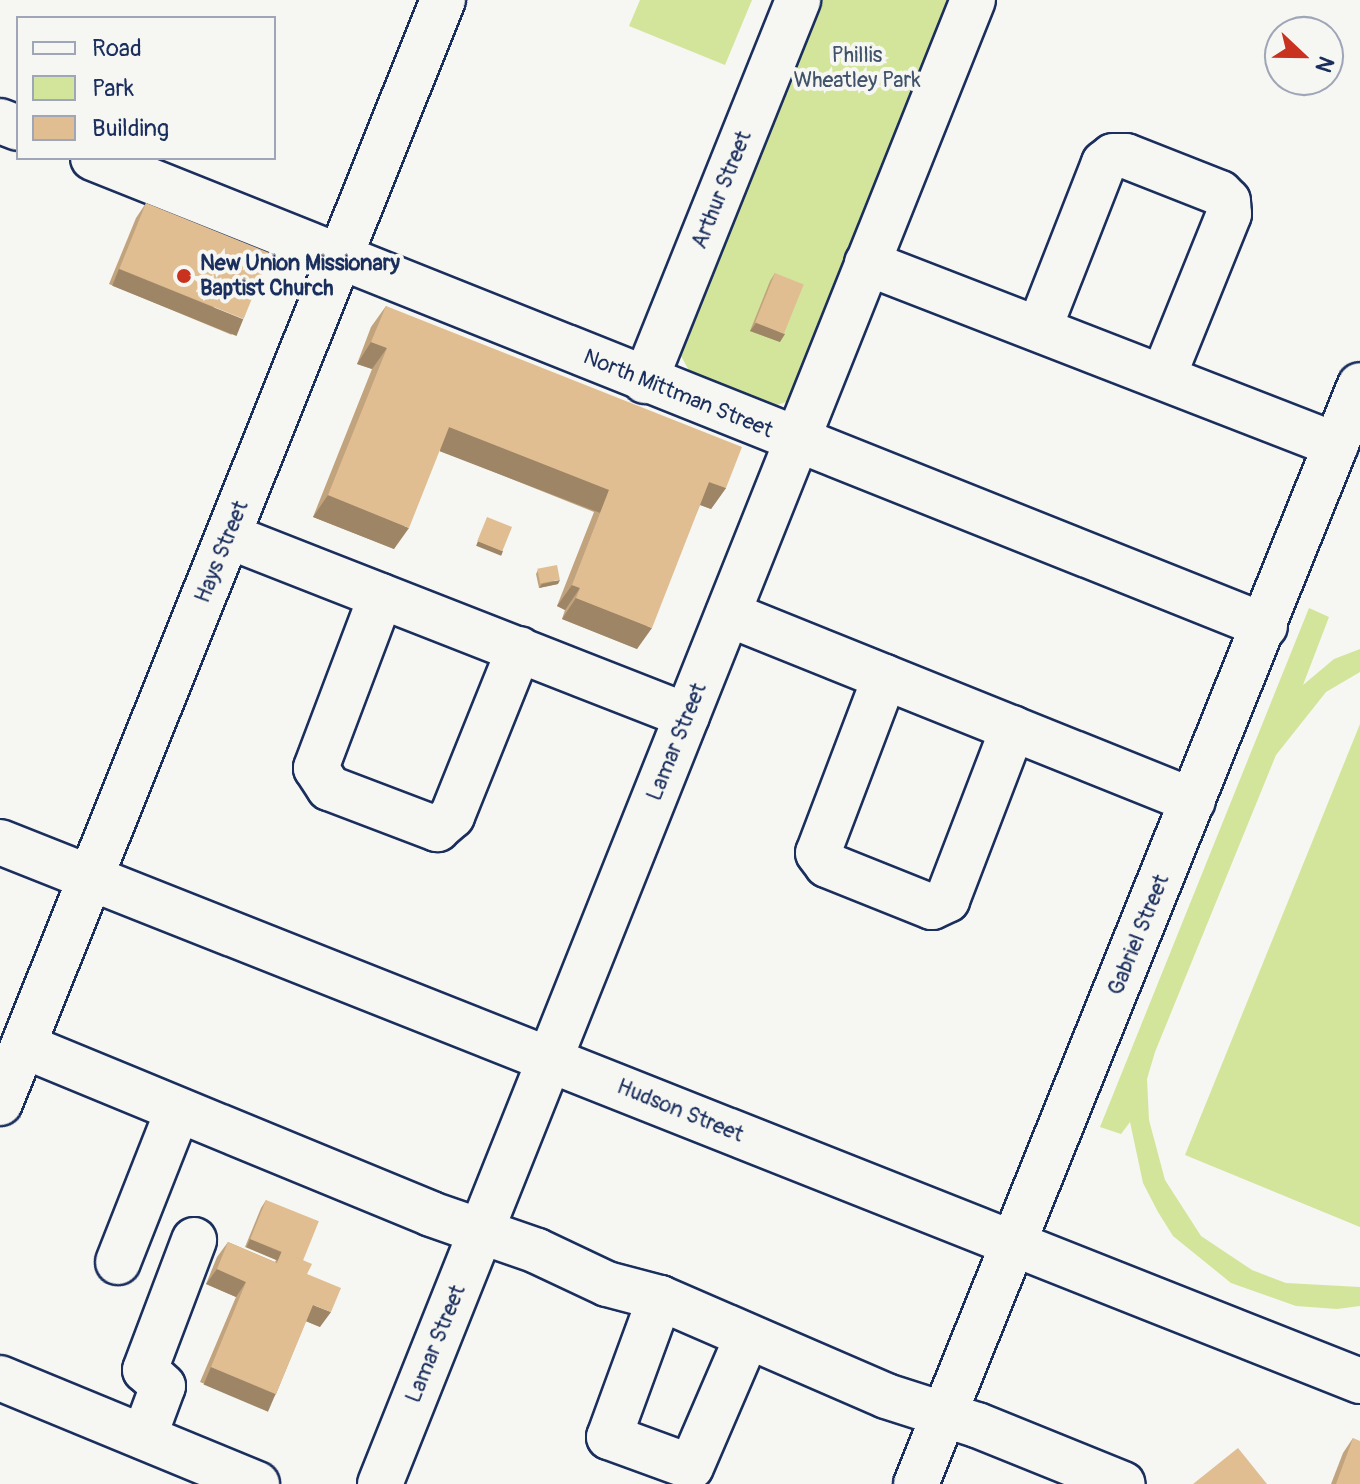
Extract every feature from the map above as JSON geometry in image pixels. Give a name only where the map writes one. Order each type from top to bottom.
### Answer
[{"type":"street","name":"Hays Street","points":[[0,1103],[443,0]]},
{"type":"street","name":"Arthur Street","points":[[645,381],[798,0]]},
{"type":"street","name":"Lamar Street","points":[[380,1484],[973,0]]},
{"type":"street","points":[[1039,329],[1104,163],[1113,156],[1126,156],[1228,201],[1229,214],[1163,377]]},
{"type":"street","name":"North Mittman Street","points":[[98,160],[796,442],[1265,626]]},
{"type":"street","points":[[867,263],[1336,445]]},
{"type":"street","name":"Gabriel Street","points":[[916,1484],[1360,385]]},
{"type":"street","points":[[228,536],[687,716]]},
{"type":"street","points":[[381,596],[316,768],[329,788],[437,829],[452,816],[519,649]]},
{"type":"street","points":[[728,614],[1193,801]]},
{"type":"street","points":[[885,677],[818,853],[827,865],[932,907],[947,900],[1013,728]]},
{"type":"street","name":"Hudson Street","points":[[0,842],[1360,1381]]},
{"type":"street","points":[[24,1046],[481,1233],[537,1251],[607,1284],[660,1298],[943,1418],[977,1425],[1123,1484]]},
{"type":"street","points":[[118,1262],[178,1110]]},
{"type":"street","points":[[144,1437],[163,1386],[145,1370],[194,1240]]},
{"type":"street","points":[[660,1298],[609,1437],[691,1467],[747,1337]]},
{"type":"street","points":[[0,1378],[257,1484]]},
{"type":"green space","points":[[640,0],[752,0],[725,65],[629,26]]},
{"type":"green space","name":"Phillis Wheatley Park","points":[[811,0],[958,0],[792,400],[777,405],[691,374],[677,349]]},
{"type":"green space","points":[[1309,608],[1329,617],[1303,685],[1334,659],[1360,649],[1360,672],[1326,692],[1276,755],[1155,1052],[1147,1079],[1149,1120],[1165,1180],[1201,1236],[1252,1270],[1286,1283],[1360,1287],[1360,1306],[1337,1309],[1296,1306],[1231,1283],[1173,1236],[1143,1183],[1130,1122],[1121,1134],[1100,1127]]},
{"type":"green space","points":[[1360,724],[1360,1227],[1185,1155]]},
{"type":"building","name":"New Union Missionary Baptist Church","points":[[146,203],[270,253],[244,319],[119,269]]},
{"type":"building","points":[[775,273],[804,285],[784,334],[755,322]]},
{"type":"building","points":[[386,306],[742,447],[726,488],[709,482],[652,628],[576,598],[580,588],[572,585],[609,490],[449,427],[409,528],[328,495],[387,348],[371,342]]},
{"type":"building","points":[[487,517],[512,527],[502,551],[477,541]]},
{"type":"building","points":[[557,565],[560,580],[540,584],[537,569]]},
{"type":"building","points":[[266,1200],[319,1221],[303,1260],[250,1239]]},
{"type":"building","points":[[228,1242],[277,1263],[282,1251],[312,1264],[307,1274],[341,1288],[331,1312],[313,1305],[276,1394],[211,1367],[246,1282],[217,1269]]},
{"type":"building","points":[[1353,1438],[1360,1441],[1360,1484],[1336,1484]]},
{"type":"building","points":[[1238,1448],[1267,1484],[1193,1484]]},
{"type":"place","name":"New Union Missionary Baptist Church","points":[[184,276]]}]
